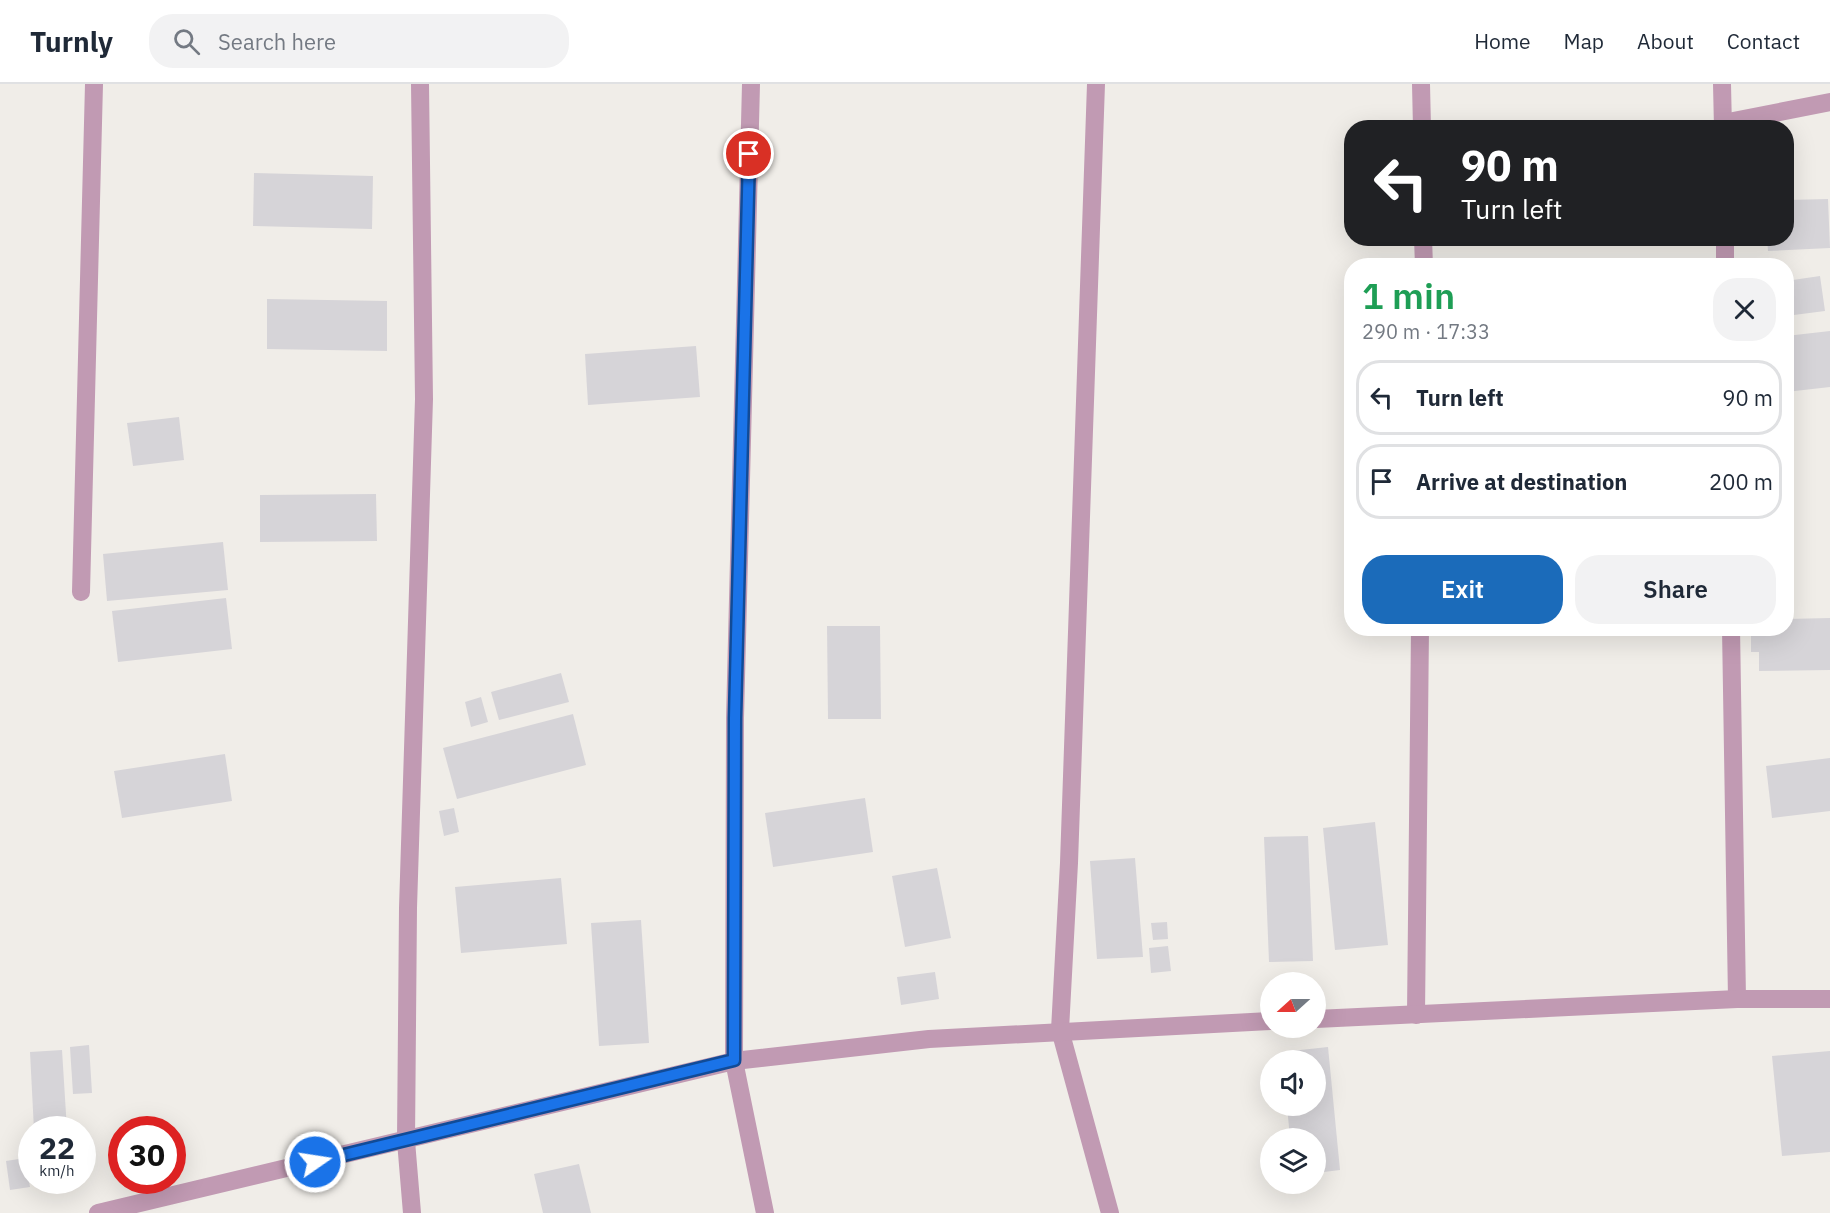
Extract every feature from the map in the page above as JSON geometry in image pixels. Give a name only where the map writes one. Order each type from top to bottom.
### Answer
[{"type":"street","points":[[81,592],[94,84]]},
{"type":"street","points":[[412,1213],[406,1141],[408,908],[424,399],[420,84]]},
{"type":"street","points":[[751,84],[735,718],[734,1060],[765,1213]]},
{"type":"street","points":[[1096,84],[1071,804],[1060,1030],[1110,1213]]},
{"type":"street","points":[[1421,84],[1422,120]]},
{"type":"street","points":[[1722,84],[1723,120]]},
{"type":"street","points":[[1746,120],[1830,102]]},
{"type":"street","points":[[1416,1015],[1420,636]]},
{"type":"street","points":[[1731,636],[1737,999]]},
{"type":"street","points":[[1326,1019],[1737,999],[1830,999]]},
{"type":"street","points":[[98,1213],[406,1141],[734,1060],[929,1039],[1060,1030],[1260,1021]]},
{"type":"building","points":[[254,173],[373,176],[372,229],[253,226]]},
{"type":"building","points":[[1828,199],[1830,248],[1768,251],[1768,246],[1794,246],[1794,200]]},
{"type":"building","points":[[1820,276],[1825,311],[1794,315],[1794,280]]},
{"type":"building","points":[[267,299],[387,301],[387,351],[267,349]]},
{"type":"building","points":[[1830,331],[1830,387],[1794,391],[1794,335]]},
{"type":"building","points":[[696,346],[700,397],[588,405],[585,354]]},
{"type":"building","points":[[179,417],[184,460],[133,466],[127,423]]},
{"type":"building","points":[[376,494],[377,541],[260,542],[260,495]]},
{"type":"building","points":[[223,542],[228,590],[107,601],[103,554]]},
{"type":"building","points":[[226,598],[232,649],[118,662],[112,611]]},
{"type":"building","points":[[1830,618],[1830,670],[1759,671],[1759,652],[1751,652],[1751,636],[1794,636],[1794,619]]},
{"type":"building","points":[[827,626],[880,626],[881,719],[828,719]]},
{"type":"building","points":[[561,673],[569,702],[499,720],[491,692]]},
{"type":"building","points":[[481,697],[488,722],[471,727],[465,702]]},
{"type":"building","points":[[573,714],[586,765],[457,799],[443,748]]},
{"type":"building","points":[[225,754],[232,801],[122,818],[114,771]]},
{"type":"building","points":[[1830,758],[1830,811],[1772,818],[1766,766]]},
{"type":"building","points":[[865,798],[873,852],[773,867],[765,813]]},
{"type":"building","points":[[454,808],[459,832],[444,836],[439,811]]},
{"type":"building","points":[[1375,822],[1388,945],[1335,950],[1323,828]]},
{"type":"building","points":[[1308,836],[1313,961],[1269,962],[1264,837]]},
{"type":"building","points":[[1135,858],[1143,957],[1097,959],[1090,861]]},
{"type":"building","points":[[937,868],[951,938],[905,947],[892,876]]},
{"type":"building","points":[[561,878],[567,944],[461,953],[455,887]]},
{"type":"building","points":[[641,920],[649,1043],[599,1046],[591,923]]},
{"type":"building","points":[[1167,922],[1168,939],[1153,940],[1151,923]]},
{"type":"building","points":[[1168,946],[1171,971],[1151,973],[1149,948]]},
{"type":"building","points":[[935,972],[939,999],[901,1005],[897,977]]},
{"type":"building","points":[[89,1045],[92,1093],[73,1094],[70,1047]]},
{"type":"building","points":[[1328,1047],[1340,1170],[1326,1172],[1326,1128],[1289,1128],[1288,1116],[1326,1116],[1326,1050],[1300,1050]]},
{"type":"building","points":[[62,1050],[66,1116],[33,1116],[30,1052]]},
{"type":"building","points":[[1830,1051],[1830,1152],[1782,1156],[1772,1056]]},
{"type":"building","points":[[18,1159],[18,1189],[10,1190],[6,1161]]},
{"type":"building","points":[[579,1164],[591,1213],[543,1213],[534,1174]]},
{"type":"route","points":[[315,1162],[734,1060],[735,718],[749,154]]}]
